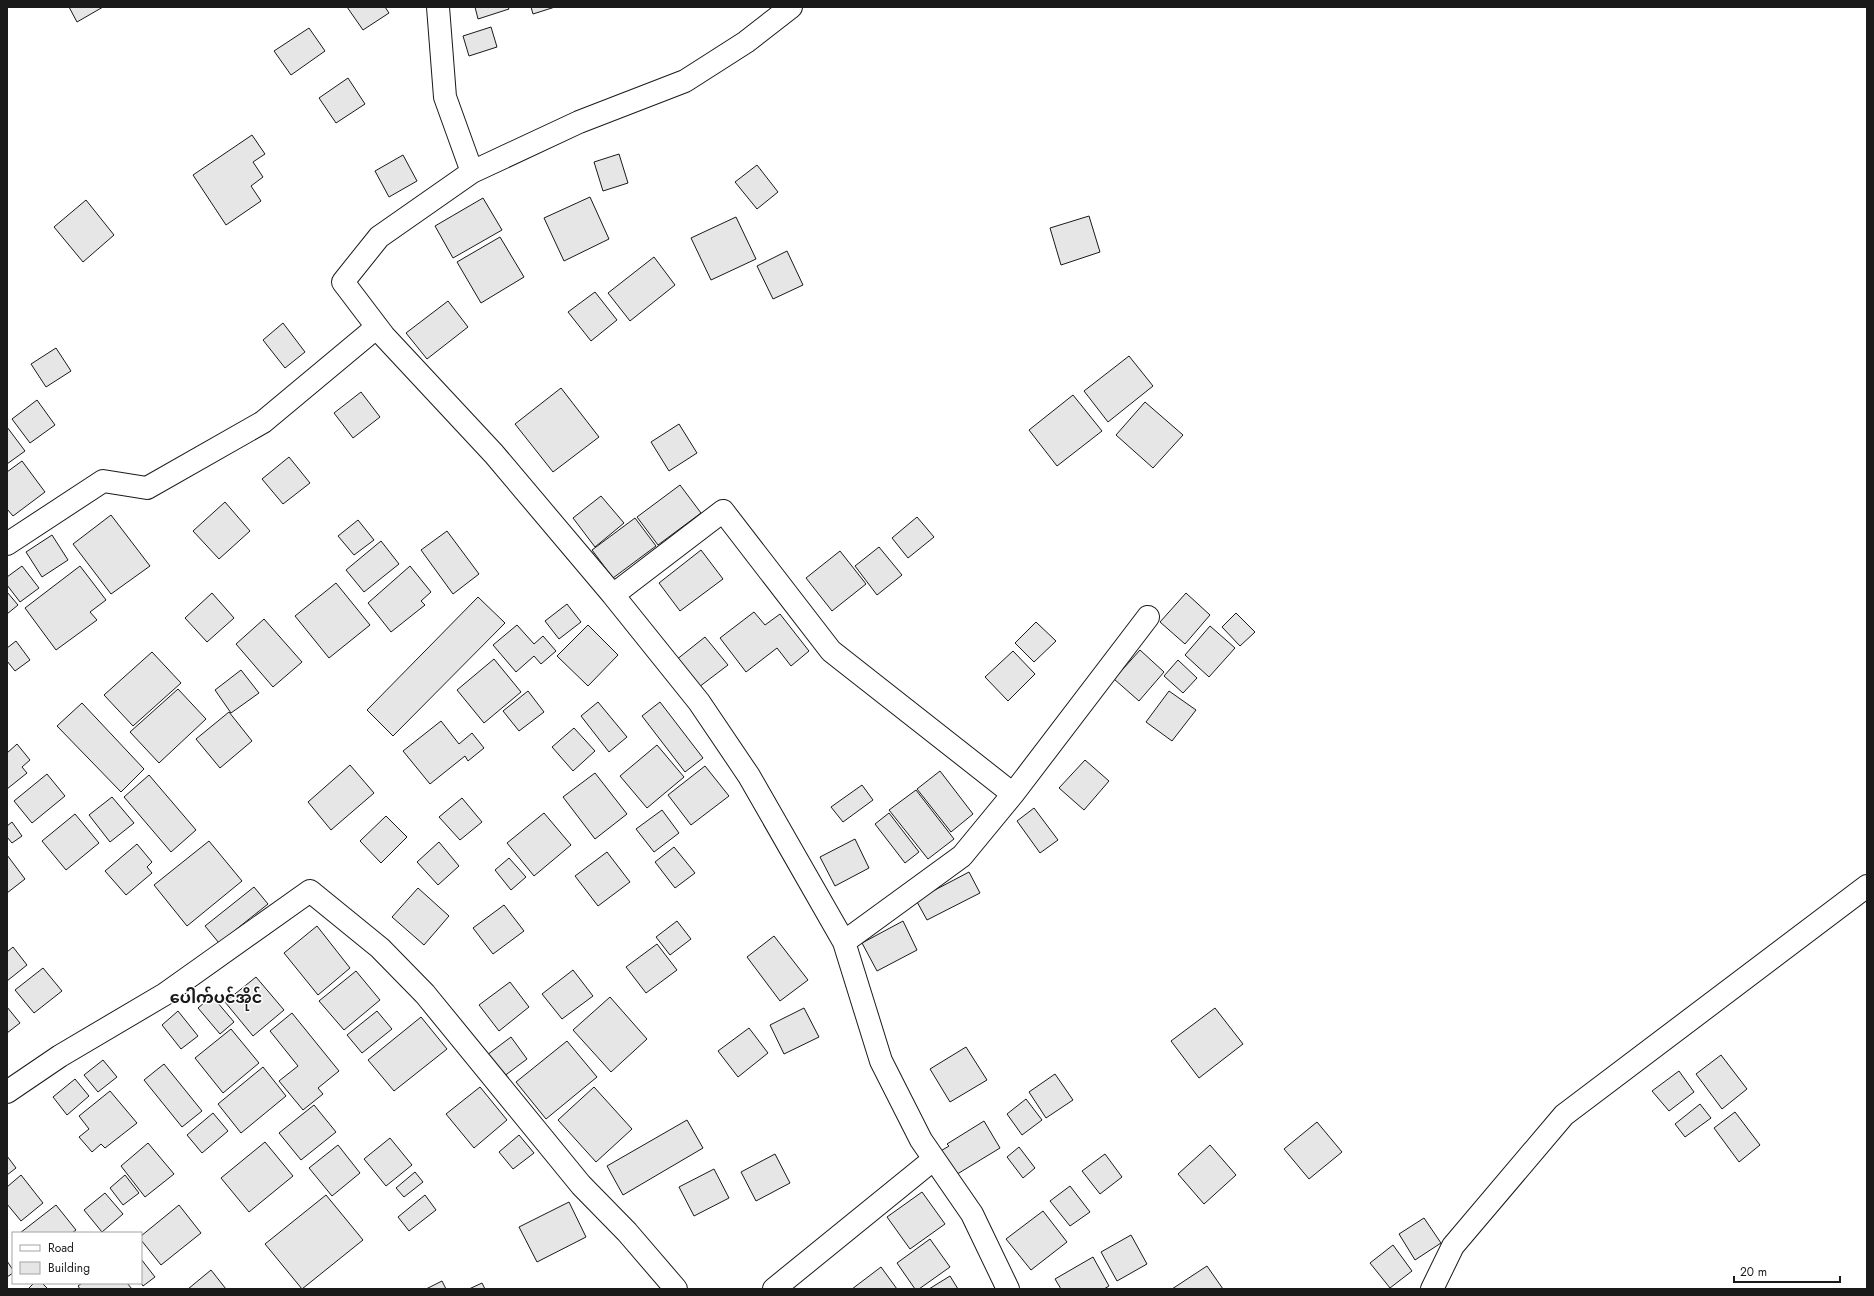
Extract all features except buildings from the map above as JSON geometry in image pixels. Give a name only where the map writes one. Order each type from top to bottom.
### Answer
[{"type":"street","points":[[438,7],[445,97],[472,172]]},
{"type":"street","points":[[791,7],[746,42],[686,80],[579,122],[472,172],[379,237],[343,282],[384,336],[494,454],[613,595],[700,702],[749,776],[844,942],[881,1060],[921,1140],[972,1214],[1008,1289]]},
{"type":"street","points":[[7,544],[103,481],[147,488],[256,426],[377,327]]},
{"type":"street","points":[[613,595],[723,511],[831,651],[1014,794]]},
{"type":"street","points":[[844,942],[962,856],[1014,794],[1148,617]]},
{"type":"street","points":[[1428,1287],[1453,1246],[1564,1115],[1867,886]]},
{"type":"street","points":[[7,1092],[60,1056],[165,994],[310,891],[380,948],[425,994],[581,1185],[627,1232],[676,1289]]},
{"type":"street","points":[[774,1289],[934,1159]]},
{"type":"district","name":"ပေါက်ပင်အိုင်","points":[[216,997]]}]
